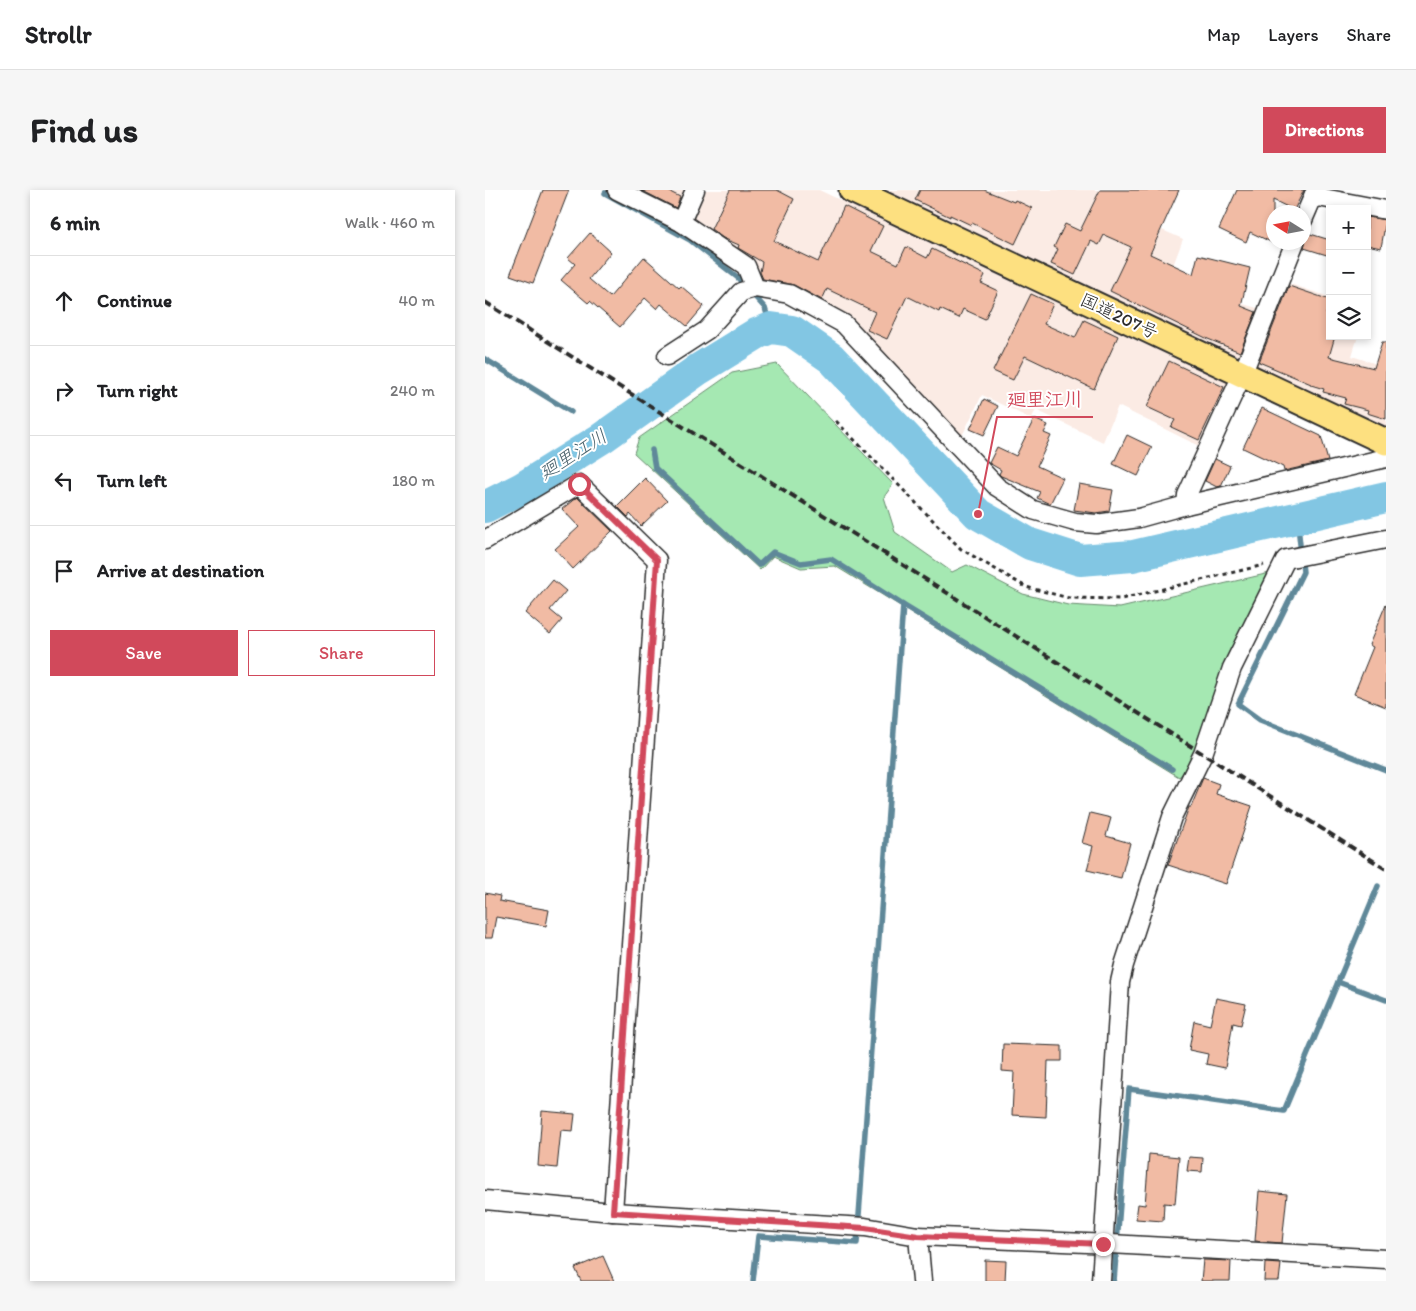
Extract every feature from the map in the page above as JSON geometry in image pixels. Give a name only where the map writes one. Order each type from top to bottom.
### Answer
[{"type":"highway","name":"国道207号","points":[[851,190],[1386,442]]},
{"type":"street","points":[[617,190],[681,222],[745,266],[748,290]]},
{"type":"street","points":[[681,222],[695,190]]},
{"type":"street","points":[[1310,205],[1315,193],[1386,210]]},
{"type":"street","points":[[1186,505],[1187,495],[1242,375],[1292,250]]},
{"type":"street","points":[[667,356],[707,330],[748,290],[789,294],[844,324],[997,487],[1033,510],[1075,522],[1096,524],[1139,518],[1186,505],[1386,458]]},
{"type":"street","points":[[485,540],[579,484],[657,560],[613,1212]]},
{"type":"street","points":[[1101,1281],[1113,1244],[1120,982],[1172,817],[1203,754],[1231,668],[1296,557],[1386,540]]},
{"type":"street","points":[[485,1200],[613,1212],[858,1227],[918,1236],[1113,1244],[1386,1259]]},
{"type":"street","points":[[918,1236],[922,1281]]},
{"type":"path","points":[[836,421],[961,549],[1026,587],[1069,598],[1121,599],[1296,557]]},
{"type":"shaded area","points":[[605,190],[819,190],[1232,385],[1203,448],[1118,406],[1103,442],[1036,410],[1031,419],[982,395],[960,440],[847,319],[743,275],[680,229]]},
{"type":"shaded area","points":[[877,190],[1124,190],[1139,220],[1183,239],[1168,279],[1199,292],[1272,312],[1284,282],[1326,296],[1326,340],[1357,340],[1352,356],[1386,367],[1386,429]]},
{"type":"green space","points":[[777,364],[893,484],[884,497],[895,532],[952,572],[967,565],[1023,594],[1068,605],[1120,608],[1274,572],[1194,760],[1179,777],[835,566],[801,568],[773,556],[760,570],[634,453],[639,438],[732,373]]},
{"type":"building","points":[[543,190],[569,190],[533,283],[510,275]]},
{"type":"building","points":[[641,190],[666,190],[680,197],[676,208]]},
{"type":"building","points":[[730,190],[777,190],[794,199],[774,241],[818,262],[844,206],[883,226],[871,251],[898,264],[906,247],[927,258],[932,249],[985,275],[981,283],[998,291],[985,319],[963,309],[959,318],[940,309],[939,312],[907,296],[887,339],[867,330],[875,312],[827,289],[822,300],[794,285],[763,279],[760,272],[762,262],[738,248],[739,245],[723,238],[711,229]]},
{"type":"building","points":[[920,190],[984,190],[1014,202],[1015,200],[1032,208],[1015,244],[972,223],[971,225],[950,215],[950,217],[915,200]]},
{"type":"building","points":[[1100,190],[1179,190],[1150,254],[1193,274],[1198,255],[1250,268],[1241,306],[1256,312],[1240,352],[1208,339],[1110,291],[1131,247],[1104,235],[1099,245],[1091,241],[1075,275],[1051,264],[1058,249],[1054,247],[1065,224],[1080,231]]},
{"type":"building","points":[[1237,190],[1304,190],[1296,205],[1284,205],[1273,200],[1273,205],[1266,205],[1266,240],[1250,232],[1246,242],[1219,229]]},
{"type":"building","points":[[1371,218],[1386,220],[1381,248],[1371,246]]},
{"type":"building","points":[[590,233],[611,252],[589,279],[610,297],[644,257],[679,288],[681,286],[704,306],[687,326],[661,304],[657,309],[645,298],[620,327],[590,301],[588,303],[561,280],[575,264],[568,258]]},
{"type":"building","points":[[1311,234],[1326,239],[1326,255],[1310,250]]},
{"type":"building","points":[[1289,286],[1326,299],[1326,340],[1334,340],[1329,357],[1374,368],[1382,342],[1386,342],[1386,419],[1367,413],[1368,410],[1344,404],[1346,398],[1323,392],[1324,389],[1259,362]]},
{"type":"building","points":[[1031,294],[1053,304],[1044,324],[1075,338],[1084,320],[1118,336],[1094,389],[1025,356],[1013,380],[993,371]]},
{"type":"building","points":[[1169,361],[1224,387],[1199,440],[1171,427],[1175,420],[1147,407]]},
{"type":"building","points":[[984,399],[998,406],[984,435],[970,429]]},
{"type":"building","points":[[1262,408],[1321,436],[1328,461],[1284,471],[1283,467],[1243,448]]},
{"type":"building","points":[[1034,419],[1048,425],[1044,433],[1051,436],[1037,466],[1063,478],[1050,504],[1037,498],[1040,492],[1001,476],[999,474],[1001,470],[989,463],[997,447],[1016,456]]},
{"type":"building","points":[[1127,435],[1152,447],[1138,476],[1113,464]]},
{"type":"building","points":[[1215,459],[1230,466],[1221,486],[1217,487],[1205,481]]},
{"type":"building","points":[[645,478],[667,501],[641,526],[630,514],[628,517],[617,506]]},
{"type":"building","points":[[1079,484],[1113,490],[1109,511],[1096,513],[1074,510]]},
{"type":"building","points":[[577,497],[612,531],[573,569],[555,549],[579,527],[562,509]]},
{"type":"building","points":[[553,580],[566,591],[550,610],[562,620],[550,634],[525,613]]},
{"type":"building","points":[[1386,604],[1386,707],[1354,694],[1373,647],[1369,645]]},
{"type":"building","points":[[1203,778],[1219,784],[1216,794],[1252,806],[1226,884],[1168,865],[1189,807],[1191,807]]},
{"type":"building","points":[[1090,813],[1111,818],[1106,836],[1130,843],[1121,878],[1087,870],[1093,846],[1082,843]]},
{"type":"building","points":[[485,893],[500,896],[499,901],[549,910],[546,926],[496,917],[492,938],[485,938]]},
{"type":"building","points":[[1216,998],[1246,1004],[1241,1025],[1233,1023],[1225,1068],[1206,1064],[1208,1054],[1189,1050],[1194,1021],[1210,1025]]},
{"type":"building","points":[[1003,1044],[1062,1046],[1062,1061],[1048,1061],[1046,1117],[1012,1115],[1014,1072],[1002,1071]]},
{"type":"building","points":[[542,1111],[575,1114],[573,1131],[561,1130],[557,1168],[538,1166]]},
{"type":"building","points":[[1149,1154],[1179,1157],[1175,1204],[1164,1203],[1163,1221],[1136,1219],[1138,1204],[1145,1205]]},
{"type":"building","points":[[1189,1157],[1203,1158],[1202,1172],[1187,1171]]},
{"type":"building","points":[[1259,1191],[1287,1194],[1282,1243],[1255,1241]]},
{"type":"building","points":[[603,1256],[614,1281],[581,1281],[575,1268]]},
{"type":"building","points":[[985,1260],[1006,1261],[1005,1281],[985,1281]]},
{"type":"building","points":[[1203,1260],[1231,1261],[1230,1281],[1201,1281]]},
{"type":"building","points":[[1265,1263],[1281,1264],[1279,1281],[1264,1281]]},
{"type":"waterway","points":[[605,193],[690,240],[737,277],[765,308],[771,328]]},
{"type":"waterway","name":"廻里江川","points":[[485,507],[522,488],[602,438],[699,369],[756,334],[771,328],[792,331],[831,358],[978,514],[1030,544],[1080,560],[1133,556],[1386,497]]},
{"type":"waterway","points":[[485,359],[571,412]]},
{"type":"waterway","points":[[652,450],[655,468],[759,565],[773,552],[801,563],[831,559],[903,605],[857,1243],[758,1236],[753,1281]]},
{"type":"waterway","points":[[1297,517],[1303,572],[1238,704],[1260,720],[1386,770]]},
{"type":"waterway","points":[[903,605],[1172,769]]},
{"type":"waterway","points":[[1114,1281],[1129,1089],[1284,1111],[1378,886]]},
{"type":"waterway","points":[[1338,982],[1386,1000]]},
{"type":"railway","points":[[485,302],[1386,869]]},
{"type":"place","name":"廻里江川","points":[[978,514]]},
{"type":"route","points":[[579,484],[657,560],[613,1212],[865,1228],[918,1236],[1103,1244]]}]
